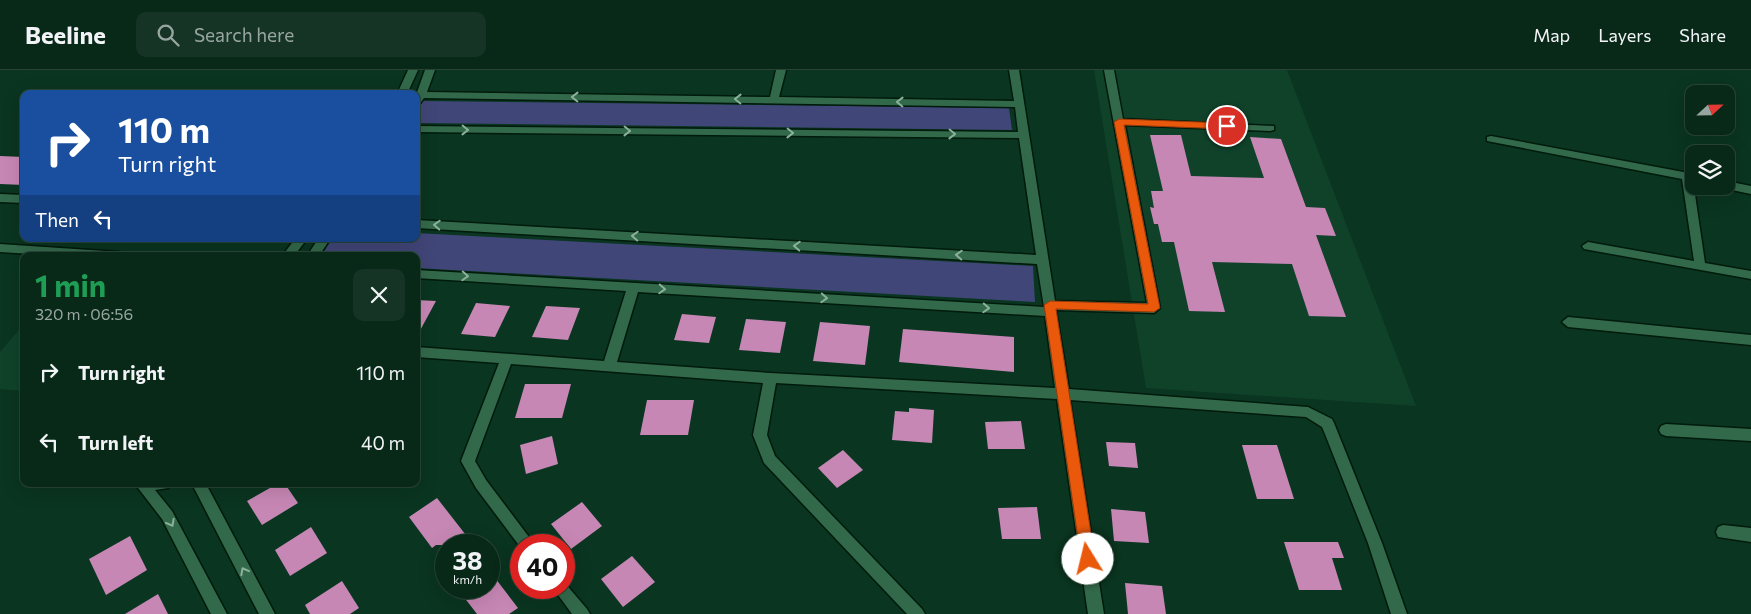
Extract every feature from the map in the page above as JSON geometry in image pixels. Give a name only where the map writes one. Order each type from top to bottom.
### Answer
[{"type":"street","points":[[404,90],[413,70]]},
{"type":"street","points":[[420,96],[430,70]]},
{"type":"street","points":[[774,100],[782,70]]},
{"type":"street","points":[[1014,70],[1096,614]]},
{"type":"street","points":[[420,274],[1050,308],[1154,308],[1109,70]]},
{"type":"street","points":[[420,99],[774,100],[1019,104]]},
{"type":"street","points":[[1119,122],[1270,128]]},
{"type":"street","points":[[420,129],[1024,135]]},
{"type":"street","points":[[1491,139],[1685,176]]},
{"type":"street","points":[[1735,187],[1751,190]]},
{"type":"street","points":[[1693,195],[1700,265]]},
{"type":"street","points":[[0,198],[20,199]]},
{"type":"street","points":[[420,224],[1043,260]]},
{"type":"street","points":[[291,252],[299,242]]},
{"type":"street","points":[[1588,246],[1751,275]]},
{"type":"street","points":[[0,248],[60,252]]},
{"type":"street","points":[[609,366],[634,287]]},
{"type":"street","points":[[1568,322],[1751,340]]},
{"type":"street","points":[[420,352],[770,378],[1063,394],[1308,412],[1320,417],[1332,434],[1399,614]]},
{"type":"street","points":[[507,358],[468,461],[481,484],[520,534]]},
{"type":"street","points":[[770,378],[760,435],[769,459],[917,614]]},
{"type":"street","points":[[1666,430],[1751,435]]},
{"type":"street","points":[[145,487],[167,515],[219,614]]},
{"type":"street","points":[[201,487],[267,614]]},
{"type":"street","points":[[1723,532],[1751,535]]},
{"type":"street","points":[[570,599],[582,614]]},
{"type":"shaded area","points":[[1094,70],[1287,70],[1416,406],[1146,388]]},
{"type":"shaded area","points":[[421,101],[1009,108],[1012,130],[420,123]]},
{"type":"shaded area","points":[[420,233],[1033,266],[1035,302],[420,268],[420,252],[324,252],[330,242],[420,242]]},
{"type":"shaded area","points":[[20,329],[20,391],[0,389],[0,352]]},
{"type":"building","points":[[1150,135],[1181,135],[1191,176],[1264,178],[1250,137],[1281,139],[1306,207],[1325,208],[1336,236],[1316,235],[1346,317],[1309,316],[1292,264],[1212,262],[1225,312],[1189,311],[1174,242],[1162,242],[1158,224],[1154,224],[1150,207],[1154,208],[1151,191],[1163,191]]},
{"type":"building","points":[[0,156],[20,157],[20,185],[0,184]]},
{"type":"building","points":[[420,300],[436,301],[420,331]]},
{"type":"building","points":[[476,303],[510,306],[495,337],[461,334]]},
{"type":"building","points":[[546,306],[580,308],[568,340],[532,337]]},
{"type":"building","points":[[682,314],[716,317],[709,343],[674,340]]},
{"type":"building","points":[[746,319],[786,322],[780,353],[739,350]]},
{"type":"building","points":[[820,322],[870,326],[865,365],[813,361]]},
{"type":"building","points":[[903,329],[1014,337],[1014,372],[899,362]]},
{"type":"building","points":[[525,384],[571,384],[562,418],[515,418]]},
{"type":"building","points":[[647,400],[694,400],[688,435],[640,435]]},
{"type":"building","points":[[909,408],[934,410],[932,443],[892,440],[895,411],[909,412]]},
{"type":"building","points":[[1021,421],[1025,449],[988,449],[985,422]]},
{"type":"building","points":[[552,436],[558,464],[526,474],[520,445]]},
{"type":"building","points":[[1106,442],[1135,443],[1138,468],[1109,466]]},
{"type":"building","points":[[1242,445],[1277,445],[1294,499],[1257,499]]},
{"type":"building","points":[[843,450],[863,470],[837,488],[818,468]]},
{"type":"building","points":[[272,487],[287,487],[298,503],[262,525],[247,501]]},
{"type":"building","points":[[437,498],[465,534],[435,534],[435,546],[432,548],[409,517]]},
{"type":"building","points":[[582,502],[602,526],[575,546],[575,534],[559,534],[551,524]]},
{"type":"building","points":[[1037,507],[1041,539],[1002,539],[998,508]]},
{"type":"building","points":[[1111,509],[1145,512],[1149,543],[1114,541]]},
{"type":"building","points":[[311,527],[327,553],[290,576],[275,550]]},
{"type":"building","points":[[130,536],[147,570],[106,595],[89,559]]},
{"type":"building","points":[[1284,542],[1338,542],[1344,558],[1332,558],[1342,590],[1299,590]]},
{"type":"building","points":[[632,556],[655,582],[623,607],[601,579]]},
{"type":"building","points":[[342,581],[359,608],[350,614],[310,614],[305,605]]},
{"type":"building","points":[[1125,583],[1162,586],[1166,614],[1128,614]]},
{"type":"building","points":[[500,584],[518,608],[509,614],[477,614],[465,599],[500,599]]},
{"type":"building","points":[[158,594],[168,614],[125,614]]},
{"type":"route","points":[[1088,559],[1050,305],[1154,308],[1119,122],[1227,126]]}]
